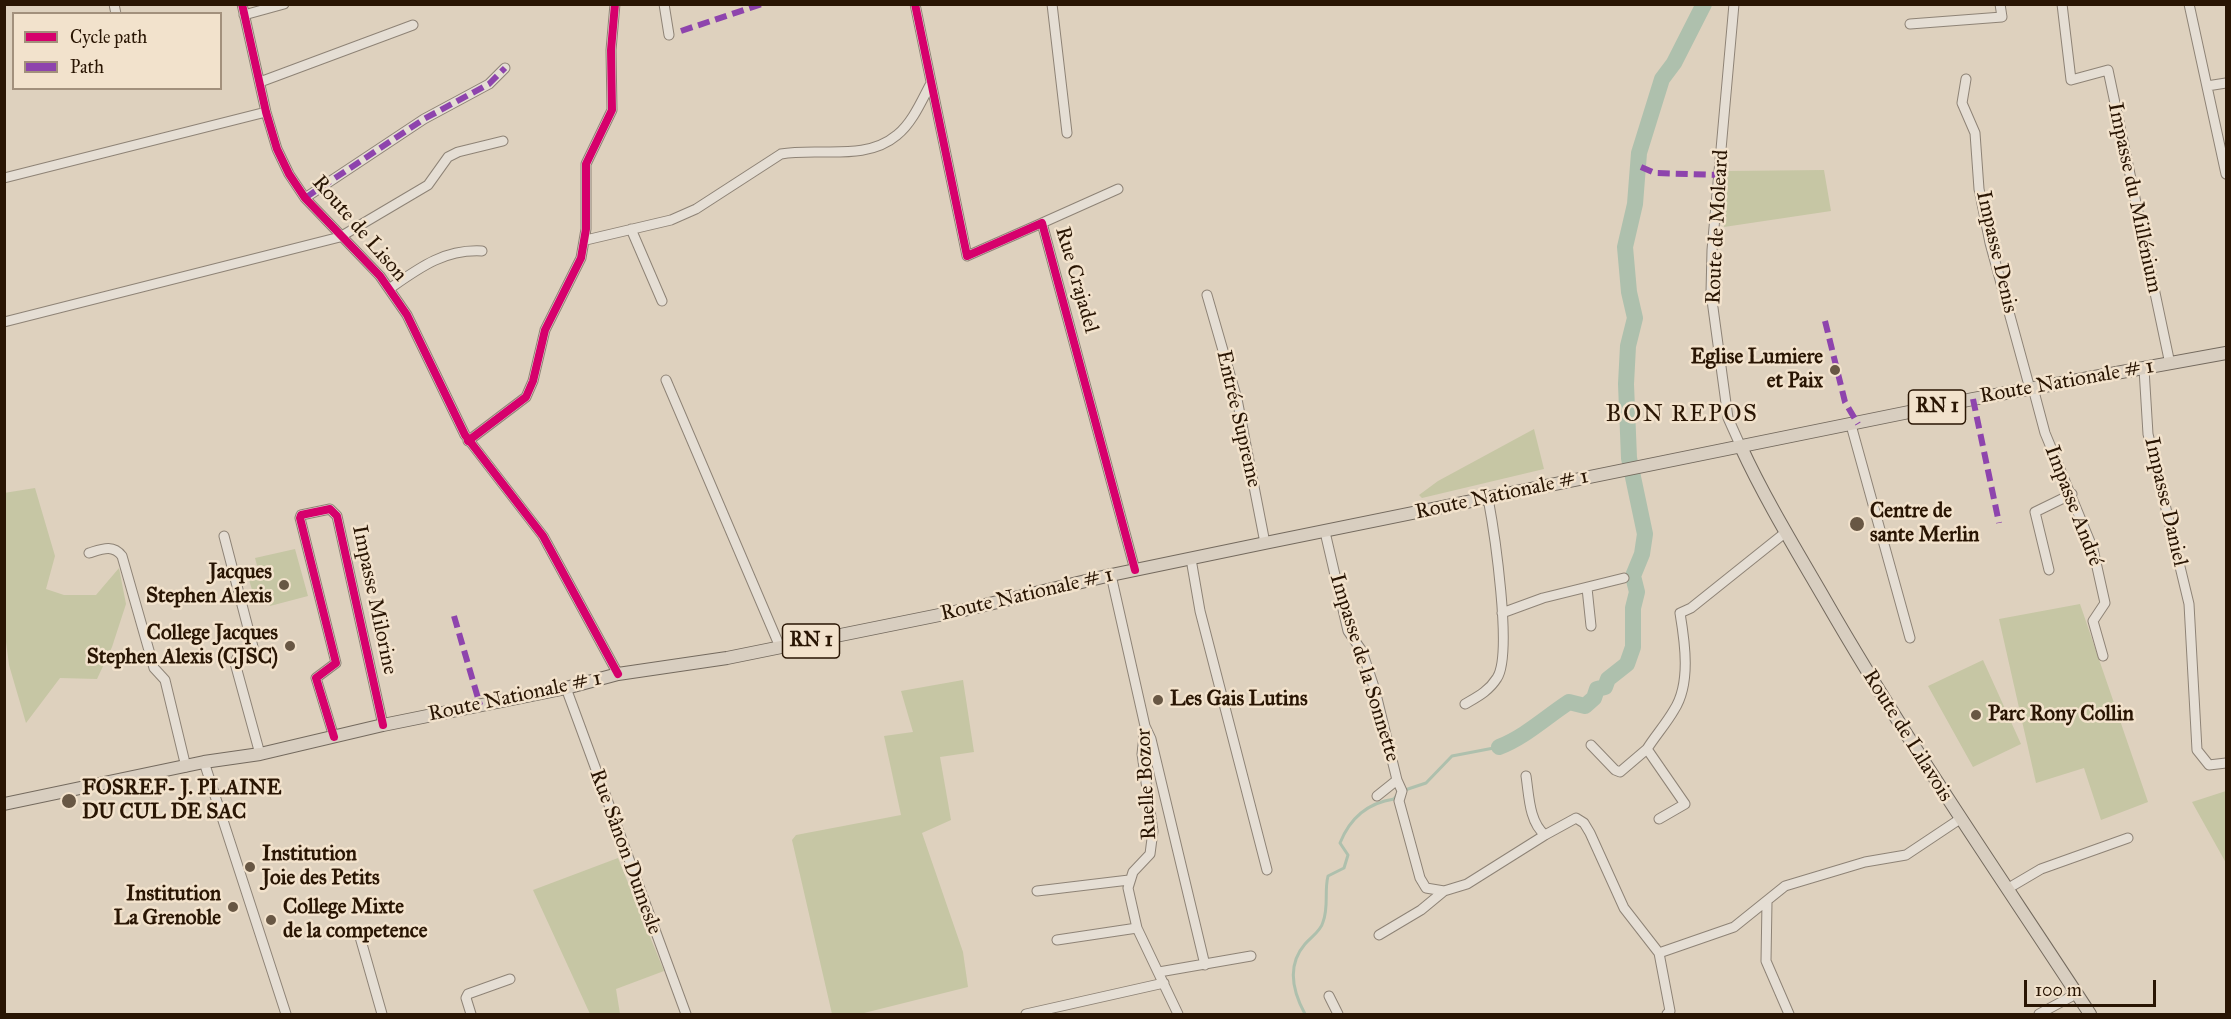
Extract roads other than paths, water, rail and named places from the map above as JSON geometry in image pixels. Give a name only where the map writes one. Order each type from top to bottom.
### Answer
[{"type":"main road","name":"Route Nationale # 1","points":[[4,804],[204,762],[260,754],[383,725],[566,688],[618,674],[727,658],[964,610],[1111,575],[1265,543],[2032,388],[2226,353]]},
{"type":"main road","name":"Route de Lilavois","points":[[1741,447],[1786,532],[1869,675],[1960,819],[2090,1014]]},
{"type":"street","name":"Route de Lison","points":[[242,4],[266,112],[278,149],[305,198],[340,237],[380,276],[407,315],[448,405],[468,441],[543,536],[618,674]]},
{"type":"street","points":[[244,15],[284,4]]},
{"type":"street","points":[[468,441],[526,397],[534,381],[544,330],[581,258],[586,240],[586,164],[612,110],[611,50],[615,4]]},
{"type":"street","points":[[664,4],[669,34]]},
{"type":"street","name":"Rue Crajadel","points":[[915,4],[967,256],[1042,223],[1135,570]]},
{"type":"street","points":[[1052,4],[1067,133]]},
{"type":"street","name":"Route de Moleard","points":[[1734,4],[1712,250],[1711,293],[1728,418],[1741,447]]},
{"type":"street","points":[[1910,24],[2002,16],[2000,4]]},
{"type":"street","name":"Impasse du Millénium","points":[[2062,4],[2071,80],[2108,70],[2170,364]]},
{"type":"street","points":[[2189,4],[2226,174]]},
{"type":"street","points":[[260,82],[413,25]]},
{"type":"street","points":[[305,198],[424,119],[489,84],[505,68]]},
{"type":"street","name":"Impasse Denis","points":[[1966,80],[1962,103],[1975,133],[1979,189],[1990,243],[2032,388]]},
{"type":"street","points":[[2207,86],[2226,83]]},
{"type":"street","points":[[586,240],[671,220],[696,209],[768,160],[796,151],[862,151],[881,146],[898,135],[909,123],[930,85]]},
{"type":"street","points":[[4,178],[266,112]]},
{"type":"street","points":[[4,322],[340,237],[428,185],[448,157],[458,152],[502,141]]},
{"type":"street","points":[[1042,223],[1118,189]]},
{"type":"street","points":[[631,229],[662,301]]},
{"type":"street","points":[[389,289],[442,255],[465,250],[482,251]]},
{"type":"street","name":"Entrée Supreme","points":[[1207,295],[1237,399],[1265,543]]},
{"type":"street","name":"Impasse Daniel","points":[[2144,369],[2148,434],[2189,604],[2197,750],[2210,765],[2226,763]]},
{"type":"street","points":[[666,380],[780,647]]},
{"type":"street","name":"Impasse André","points":[[2032,388],[2047,438],[2093,549],[2105,603],[2093,621],[2103,656]]},
{"type":"street","points":[[1851,425],[1910,638]]},
{"type":"street","points":[[2049,570],[2035,512],[2072,495]]},
{"type":"street","points":[[1465,704],[1483,694],[1499,677],[1502,613],[1488,498]]},
{"type":"street","name":"Impasse Milorine","points":[[334,737],[316,678],[336,663],[300,518],[306,514],[330,509],[337,516],[383,725]]},
{"type":"street","name":"Impasse de la Sonnette","points":[[1325,532],[1348,631],[1362,651],[1375,690],[1397,780],[1377,796]]},
{"type":"street","points":[[1591,745],[1615,770],[1620,772],[1647,749],[1676,708],[1683,684],[1685,645],[1680,613],[1691,608],[1786,532]]},
{"type":"street","points":[[224,536],[254,647],[253,652],[237,658],[235,663],[260,754]]},
{"type":"street","points":[[89,553],[110,548],[117,550],[122,556],[154,668],[165,680],[186,767]]},
{"type":"street","points":[[1191,559],[1200,611],[1267,870]]},
{"type":"street","name":"Ruelle Bozor","points":[[1111,575],[1145,726],[1142,754],[1152,844],[1150,854],[1129,880]]},
{"type":"street","points":[[1502,613],[1543,598],[1624,578]]},
{"type":"street","points":[[1587,588],[1591,626]]},
{"type":"street","name":"Rue Sânon Dumesle","points":[[566,688],[686,1014]]},
{"type":"street","points":[[1145,726],[1151,739],[1204,965]]},
{"type":"street","points":[[1647,749],[1684,804],[1659,819]]},
{"type":"street","points":[[204,762],[286,1014]]},
{"type":"street","points":[[1526,776],[1534,820],[1538,829],[1545,835]]},
{"type":"street","points":[[1397,780],[1402,791],[1399,801],[1420,878],[1426,888],[1427,904]]},
{"type":"street","points":[[1379,935],[1444,891],[1467,884],[1576,818],[1584,823],[1624,908],[1659,953],[1670,1011],[1667,1014]]},
{"type":"street","points":[[1659,953],[1734,927],[1785,886],[1865,862],[1906,855],[1960,819]]},
{"type":"street","points":[[2007,889],[2041,869],[2128,838]]},
{"type":"street","points":[[1037,891],[1129,880],[1137,928],[1178,1014]]},
{"type":"street","points":[[1426,888],[1444,891]]},
{"type":"street","points":[[1767,902],[1766,961],[1788,1014]]},
{"type":"street","points":[[1057,940],[1137,928]]},
{"type":"street","points":[[360,937],[382,1014]]},
{"type":"street","points":[[1159,972],[1251,956]]},
{"type":"street","points":[[471,1014],[466,998],[468,994],[510,979]]},
{"type":"street","points":[[1026,1014],[1164,983]]},
{"type":"street","points":[[2039,1014],[2076,994]]},
{"type":"street","points":[[1329,996],[1338,1014]]},
{"type":"waterway","points":[[1499,747],[1527,732],[1569,702],[1585,706],[1594,698],[1597,689],[1605,687],[1608,679],[1627,664],[1633,647],[1633,608],[1637,592],[1633,576],[1642,554],[1645,534],[1629,458],[1626,384],[1628,346],[1635,318],[1629,292],[1625,247],[1635,204],[1639,153],[1662,79],[1674,63],[1704,4]]},
{"type":"waterway","points":[[1405,790],[1426,783],[1452,756],[1499,747]]},
{"type":"waterway","points":[[1305,1014],[1297,997],[1293,970],[1299,952],[1322,925],[1326,910],[1328,876],[1344,868],[1348,855],[1340,843],[1349,826],[1361,813],[1376,804],[1394,799],[1397,795]]},
{"type":"place","name":"Eglise Lumiere et Paix","points":[[1835,370]]},
{"type":"place","name":"Centre de sante Merlin","points":[[1857,524]]},
{"type":"place","name":"Jacques Stephen Alexis","points":[[284,585]]},
{"type":"place","name":"College Jacques Stephen Alexis (CJSC)","points":[[290,646]]},
{"type":"place","name":"Les Gais Lutins","points":[[1158,700]]},
{"type":"place","name":"Parc Rony Collin","points":[[1976,715]]},
{"type":"place","name":"FOSREF- J. PLAINE DU CUL DE SAC","points":[[69,801]]},
{"type":"place","name":"Institution Joie des Petits","points":[[250,867]]},
{"type":"place","name":"Institution La Grenoble","points":[[233,907]]},
{"type":"place","name":"College Mixte de la competence","points":[[271,920]]},
{"type":"district","name":"BON REPOS","points":[[1682,415]]}]
